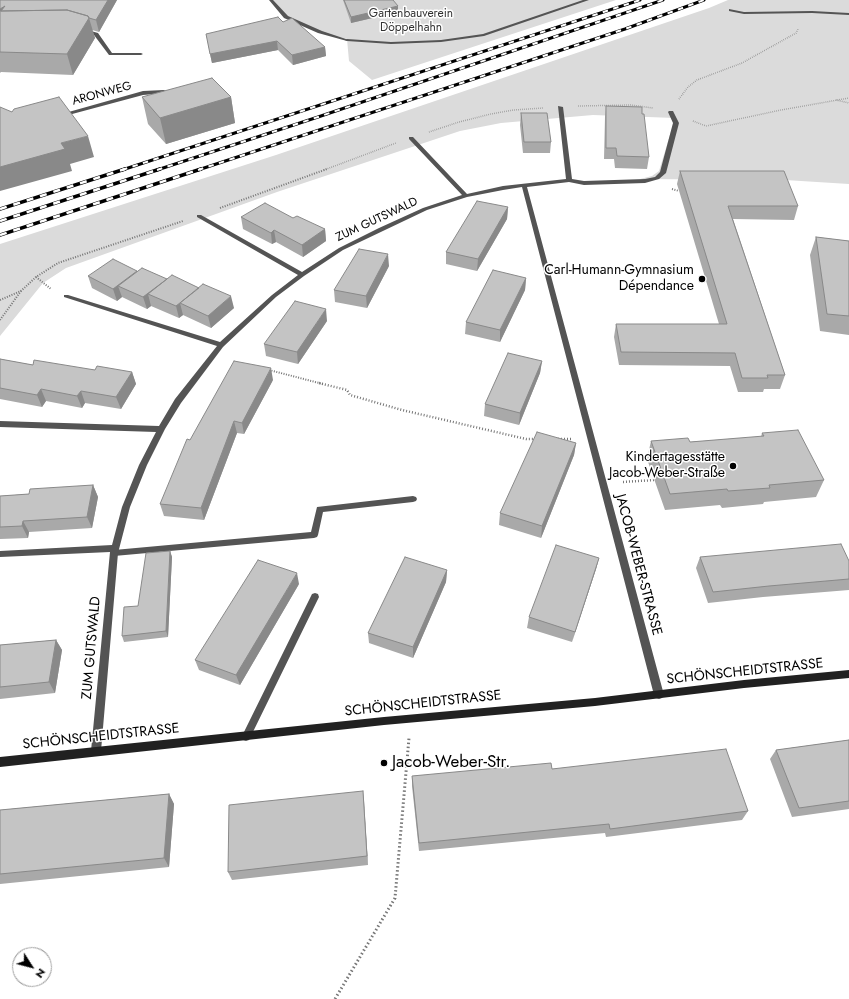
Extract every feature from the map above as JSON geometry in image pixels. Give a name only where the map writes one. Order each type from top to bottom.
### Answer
[{"type":"main road","name":"SCHÖNSCHEIDTSTRASSE","points":[[0,762],[96,751],[246,737],[384,721],[659,695],[744,684],[849,674]]},
{"type":"street","points":[[271,0],[286,17],[320,32],[347,40],[391,43],[441,41],[484,35],[587,0]]},
{"type":"street","points":[[731,10],[744,13],[794,12],[849,14]]},
{"type":"street","points":[[81,29],[96,34],[111,54],[141,54]]},
{"type":"street","name":"ARONWEG","points":[[58,116],[136,95],[164,92]]},
{"type":"street","points":[[560,107],[569,180]]},
{"type":"street","name":"ZUM GUTSWALD","points":[[96,751],[114,551],[126,508],[143,465],[161,429],[178,401],[221,345],[274,296],[302,274],[341,249],[425,209],[486,191],[524,185],[569,180],[584,183],[657,178],[663,173],[676,123],[671,112]]},
{"type":"street","points":[[411,138],[466,196]]},
{"type":"street","name":"JACOB-WEBER-STRASSE","points":[[524,185],[659,695]]},
{"type":"street","points":[[199,216],[302,274]]},
{"type":"street","points":[[66,296],[221,345]]},
{"type":"street","points":[[0,424],[161,429]]},
{"type":"street","points":[[0,554],[114,551],[314,535],[320,509],[413,499]]},
{"type":"street","points":[[246,737],[315,597]]},
{"type":"path","points":[[671,112],[688,87],[697,80],[742,63],[796,33],[799,28],[799,22],[794,12]]},
{"type":"path","points":[[0,320],[21,291],[36,277],[64,261],[199,216],[411,138],[459,122],[513,110],[590,105],[630,105],[671,112],[706,126],[849,98]]},
{"type":"path","points":[[834,100],[849,103]]},
{"type":"path","points":[[0,300],[21,291]]},
{"type":"path","points":[[265,369],[347,390],[350,395],[402,410],[526,439],[540,439]]},
{"type":"path","points":[[555,439],[591,439]]},
{"type":"path","points":[[602,482],[654,480]]},
{"type":"path","points":[[335,999],[395,898],[408,749]]},
{"type":"green space","name":"Gartenbauverein Döppelhahn","points":[[271,0],[616,0],[372,80],[349,61],[347,39],[320,32],[287,17]]},
{"type":"green space","points":[[728,0],[849,0],[849,184],[785,180],[640,179],[652,176],[659,171],[676,115],[675,118],[593,115],[501,123],[460,131],[277,192],[66,268],[43,283],[0,336],[0,244],[276,155],[709,8]]},
{"type":"building","points":[[0,0],[108,0],[96,20],[67,10],[1,11],[5,6],[0,9]]},
{"type":"building","points":[[344,0],[393,0],[398,6],[351,17]]},
{"type":"building","points":[[67,10],[88,16],[89,18],[67,54],[0,52],[0,11]]},
{"type":"building","points":[[278,17],[283,22],[292,18],[325,47],[292,55],[277,41],[210,54],[206,34]]},
{"type":"building","points":[[212,78],[231,97],[160,118],[142,97]]},
{"type":"building","points":[[59,97],[88,136],[61,143],[65,149],[0,167],[0,107],[12,112],[14,109]]},
{"type":"building","points":[[606,106],[642,107],[649,157],[617,156],[616,148],[606,148]]},
{"type":"building","points":[[521,113],[547,113],[551,142],[524,142]]},
{"type":"building","points":[[680,171],[784,171],[798,206],[728,206],[785,375],[767,375],[768,378],[742,378],[735,353],[621,352],[616,324],[727,324]]},
{"type":"building","points":[[477,201],[508,207],[478,259],[446,252]]},
{"type":"building","points":[[265,203],[293,218],[297,216],[325,229],[302,245],[274,230],[271,233],[241,217]]},
{"type":"building","points":[[816,237],[849,241],[849,316],[827,314]]},
{"type":"building","points":[[359,249],[388,254],[366,296],[334,290]]},
{"type":"building","points":[[113,259],[137,271],[113,289],[88,276]]},
{"type":"building","points":[[142,268],[167,279],[143,297],[118,286]]},
{"type":"building","points":[[493,270],[526,278],[500,330],[466,322]]},
{"type":"building","points":[[172,275],[199,288],[176,306],[148,294]]},
{"type":"building","points":[[203,284],[231,296],[208,316],[180,303]]},
{"type":"building","points":[[295,301],[326,309],[297,352],[264,344]]},
{"type":"building","points":[[508,353],[542,361],[520,413],[485,404]]},
{"type":"building","points":[[0,359],[33,365],[34,360],[95,370],[97,366],[132,372],[116,397],[81,391],[77,396],[41,389],[37,395],[0,388]]},
{"type":"building","points":[[234,361],[271,368],[242,423],[234,421],[201,508],[160,504],[187,439],[190,440]]},
{"type":"building","points":[[798,430],[824,480],[769,485],[770,488],[728,491],[727,489],[670,494],[651,441],[688,438],[690,442],[764,436],[762,433]]},
{"type":"building","points":[[537,432],[576,443],[542,526],[500,513]]},
{"type":"building","points":[[93,485],[87,517],[23,521],[22,526],[0,527],[0,496],[29,494],[30,489]]},
{"type":"building","points":[[841,544],[849,561],[849,579],[713,592],[700,557]]},
{"type":"building","points":[[556,545],[599,558],[575,632],[529,617]]},
{"type":"building","points":[[170,551],[166,631],[122,636],[124,607],[138,606],[146,553]]},
{"type":"building","points":[[405,557],[447,570],[413,647],[368,633]]},
{"type":"building","points":[[258,560],[297,573],[236,675],[195,660]]},
{"type":"building","points":[[56,640],[49,682],[0,687],[0,645]]},
{"type":"building","points":[[849,740],[849,801],[799,808],[776,750]]},
{"type":"building","points":[[726,749],[748,811],[610,829],[609,824],[419,843],[412,776],[551,763],[552,769]]},
{"type":"building","points":[[363,791],[367,856],[228,872],[229,805]]},
{"type":"building","points":[[169,794],[164,858],[0,874],[0,810]]},
{"type":"railway","points":[[122,170],[640,0]]},
{"type":"railway","points":[[157,170],[663,0]]},
{"type":"railway","points":[[198,170],[625,29],[704,0]]},
{"type":"railway","points":[[0,209],[125,169]]},
{"type":"railway","points":[[0,221],[160,169]]},
{"type":"railway","points":[[0,235],[201,169]]},
{"type":"place","name":"Carl-Humann-Gymnasium Dépendance","points":[[702,279]]},
{"type":"place","name":"Kindertagesstätte Jacob-Weber-Straße","points":[[733,466]]},
{"type":"place","name":"Jacob-Weber-Str.","points":[[384,763]]}]
